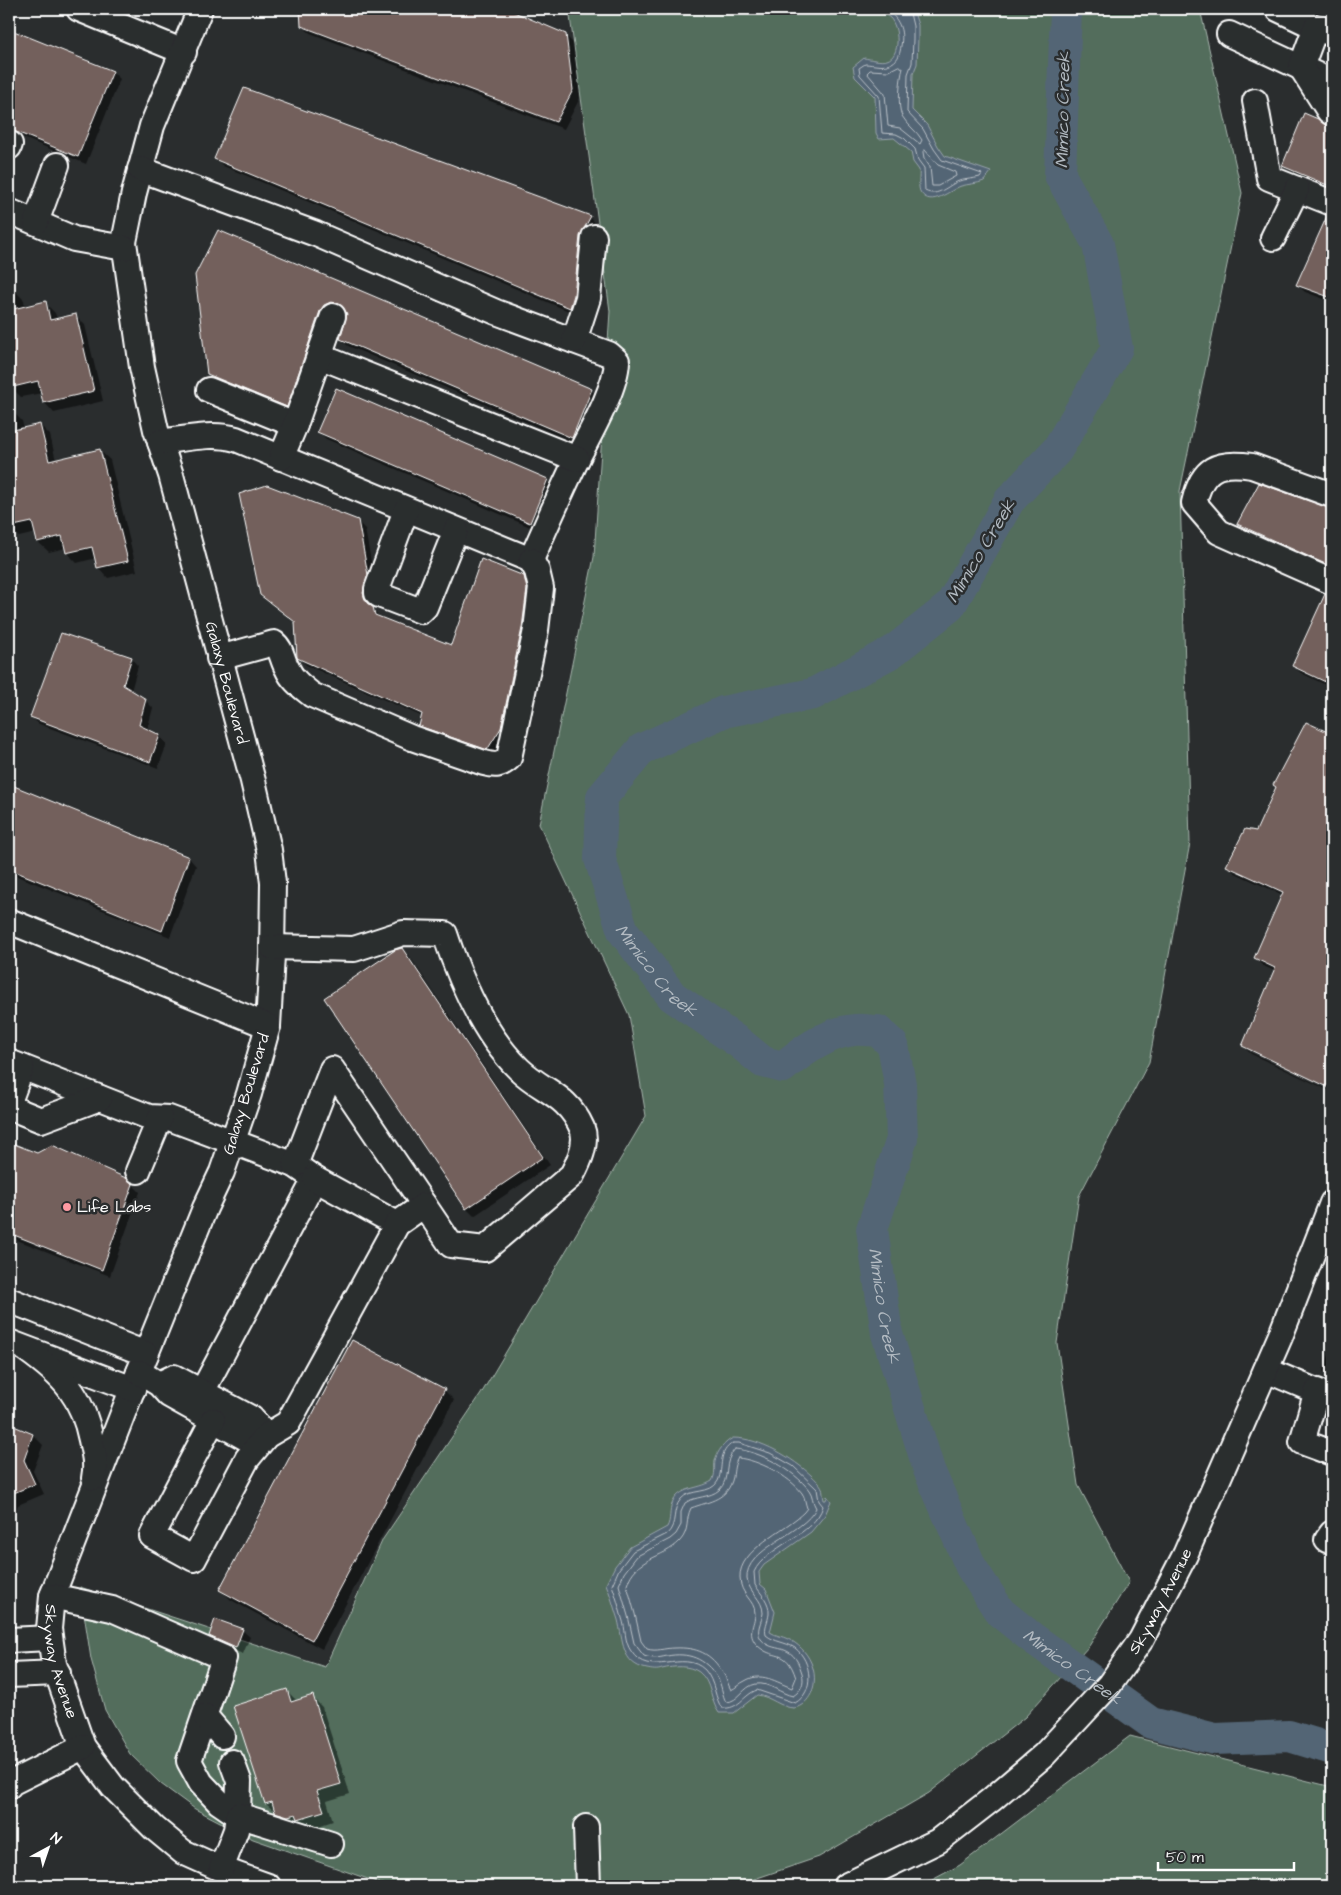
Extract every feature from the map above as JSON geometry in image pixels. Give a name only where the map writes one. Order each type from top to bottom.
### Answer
[{"type":"street","points":[[80,9],[121,17],[184,52]]},
{"type":"street","name":"Galaxy Boulevard","points":[[144,1375],[249,1094],[268,1026],[272,947],[273,883],[269,850],[253,781],[171,475],[160,442],[142,367],[124,248],[140,169],[152,126],[184,52],[200,9]]},
{"type":"street","points":[[1278,9],[1327,28],[1300,67]]},
{"type":"street","points":[[1229,34],[1332,82]]},
{"type":"street","points":[[1300,67],[1332,113]]},
{"type":"street","points":[[1254,100],[1269,178],[1332,203]]},
{"type":"street","points":[[36,222],[57,165]]},
{"type":"street","points":[[140,169],[316,234],[496,312],[609,354],[618,361],[617,370],[598,419],[577,459],[531,560]]},
{"type":"street","points":[[1274,238],[1297,190]]},
{"type":"street","points":[[9,211],[74,239],[124,248]]},
{"type":"street","points":[[574,341],[588,298],[594,237]]},
{"type":"street","points":[[281,458],[333,316]]},
{"type":"street","points":[[319,356],[577,459]]},
{"type":"street","points":[[209,390],[294,425]]},
{"type":"street","points":[[160,442],[224,436],[531,560],[537,571],[541,588],[536,630],[509,758],[503,764],[495,766],[484,763],[412,738],[312,695],[298,684],[287,669],[279,647],[274,643],[219,658]]},
{"type":"street","points":[[1332,495],[1252,466],[1238,464],[1218,466],[1204,476],[1197,487],[1194,504],[1219,532],[1332,582]]},
{"type":"street","points":[[406,510],[377,589],[377,593],[380,595],[421,610],[425,607],[456,530]]},
{"type":"street","points":[[9,922],[268,1026]]},
{"type":"street","points":[[272,947],[354,949],[402,933],[444,934],[455,965],[494,1038],[520,1070],[560,1098],[573,1111],[583,1130],[580,1159],[572,1175],[486,1249],[450,1245],[332,1069],[295,1165]]},
{"type":"street","points":[[9,1102],[16,1065],[149,1117],[170,1118],[295,1165],[316,1179],[397,1224]]},
{"type":"street","points":[[9,1107],[42,1120],[100,1098]]},
{"type":"street","points":[[138,1171],[160,1118]]},
{"type":"street","points":[[202,1392],[316,1179]]},
{"type":"street","name":"Skyway Avenue","points":[[845,1886],[938,1840],[991,1800],[1044,1755],[1109,1685],[1141,1640],[1185,1555],[1266,1370],[1332,1204]]},
{"type":"street","points":[[213,1420],[152,1536],[194,1559],[247,1459],[266,1436],[288,1423],[397,1224],[424,1205]]},
{"type":"street","points":[[9,1300],[144,1375],[169,1395],[246,1438],[266,1436]]},
{"type":"street","points":[[18,1346],[144,1375],[174,1377],[251,1418],[266,1436]]},
{"type":"street","points":[[18,1346],[53,1369],[76,1395],[88,1423],[97,1465],[90,1499]]},
{"type":"street","points":[[1266,1370],[1324,1394],[1302,1442],[1332,1453]]},
{"type":"street","name":"Skyway Avenue","points":[[144,1375],[90,1499],[52,1596],[49,1629],[58,1674],[83,1746],[112,1787],[154,1828],[183,1852],[221,1869],[268,1886]]},
{"type":"street","points":[[52,1596],[112,1609],[224,1658],[189,1761],[201,1783],[219,1802],[238,1815],[331,1844]]},
{"type":"street","points":[[9,1640],[50,1638]]},
{"type":"street","points":[[9,1675],[58,1674]]},
{"type":"street","points":[[205,1716],[222,1736]]},
{"type":"street","points":[[9,1786],[11,1783],[83,1746]]},
{"type":"street","points":[[221,1869],[236,1830],[238,1815],[238,1781],[232,1762]]},
{"type":"street","points":[[586,1827],[588,1886]]},
{"type":"green space","points":[[569,9],[1200,9],[1242,193],[1180,491],[1190,843],[1149,1062],[1079,1196],[1057,1343],[1078,1485],[1129,1582],[1089,1646],[1025,1717],[929,1793],[819,1857],[734,1886],[388,1886],[253,1839],[195,1809],[161,1784],[130,1754],[105,1710],[91,1659],[80,1587],[325,1667],[383,1539],[481,1394],[646,1116],[629,1015],[539,824],[594,557],[610,311]]},
{"type":"green space","points":[[1130,1736],[1332,1787],[1332,1886],[921,1886],[960,1865]]},
{"type":"water","points":[[869,9],[913,9],[918,25],[918,39],[917,64],[913,74],[912,110],[927,125],[945,156],[991,172],[984,181],[961,186],[941,197],[930,199],[925,197],[920,191],[919,170],[913,162],[911,152],[894,138],[879,139],[876,133],[875,97],[855,77],[853,67],[864,58],[882,61],[892,57],[895,53],[897,34],[890,18]]},
{"type":"water","points":[[733,1438],[754,1441],[786,1456],[816,1480],[823,1491],[824,1500],[826,1500],[827,1496],[831,1501],[825,1515],[811,1532],[764,1565],[759,1572],[760,1584],[766,1589],[775,1612],[770,1632],[795,1643],[811,1662],[814,1686],[808,1699],[800,1706],[794,1708],[757,1695],[734,1713],[719,1713],[709,1686],[699,1672],[686,1667],[654,1670],[638,1666],[632,1662],[625,1650],[618,1620],[606,1584],[615,1566],[630,1547],[667,1527],[672,1504],[679,1494],[712,1481],[719,1450]]},
{"type":"building","points":[[300,9],[507,9],[566,34],[573,90],[556,122],[301,26]]},
{"type":"building","points":[[9,29],[113,71],[78,157],[9,129]]},
{"type":"building","points":[[244,88],[591,216],[580,236],[574,295],[570,308],[214,159]]},
{"type":"building","points":[[1304,113],[1332,127],[1332,187],[1282,166]]},
{"type":"building","points":[[1327,216],[1332,216],[1332,298],[1296,285]]},
{"type":"building","points":[[218,230],[592,389],[572,438],[340,339],[347,314],[343,307],[337,303],[331,302],[324,305],[320,311],[287,407],[207,374],[195,275]]},
{"type":"building","points":[[46,301],[50,320],[76,314],[94,391],[43,403],[38,381],[9,388],[9,310]]},
{"type":"building","points":[[336,388],[548,479],[530,523],[317,432]]},
{"type":"building","points":[[40,424],[49,461],[100,449],[128,561],[97,568],[92,547],[66,553],[62,536],[37,542],[32,522],[9,527],[9,431]]},
{"type":"building","points":[[1259,483],[1332,509],[1332,567],[1237,524]]},
{"type":"building","points":[[267,485],[358,520],[368,575],[363,593],[367,603],[373,607],[375,615],[451,645],[481,559],[524,576],[527,589],[522,628],[501,728],[487,750],[419,726],[422,714],[297,658],[295,622],[260,595],[239,494]]},
{"type":"building","points":[[1325,594],[1332,596],[1332,685],[1292,666]]},
{"type":"building","points":[[61,633],[132,657],[123,685],[146,699],[139,725],[160,735],[150,762],[30,717]]},
{"type":"building","points":[[1306,722],[1332,734],[1332,1089],[1242,1046],[1275,968],[1254,958],[1283,892],[1226,866],[1245,829],[1256,831],[1276,787],[1273,785]]},
{"type":"building","points":[[9,784],[189,857],[162,931],[9,869]]},
{"type":"building","points":[[402,948],[543,1157],[466,1209],[324,998],[395,950]]},
{"type":"building","name":"Life Labs","points":[[9,1142],[37,1153],[52,1145],[126,1178],[133,1184],[102,1270],[9,1233]]},
{"type":"building","points":[[352,1340],[445,1389],[312,1640],[219,1590]]},
{"type":"building","points":[[9,1424],[33,1434],[24,1460],[35,1484],[9,1495]]},
{"type":"building","points":[[215,1619],[243,1629],[236,1648],[209,1636]]},
{"type":"building","points":[[287,1689],[291,1702],[313,1695],[341,1784],[317,1791],[324,1811],[298,1819],[296,1814],[288,1816],[275,1812],[272,1802],[265,1804],[233,1706]]},
{"type":"waterway","name":"Mimico Creek","points":[[1066,9],[1060,175],[1098,244],[1117,348],[1057,450],[1009,501],[950,606],[892,652],[813,694],[723,712],[642,749],[602,797],[600,859],[623,931],[672,996],[741,1044],[763,1062],[783,1067],[798,1055],[826,1038],[846,1031],[878,1031],[893,1045],[900,1084],[902,1139],[872,1229],[887,1334],[929,1470],[971,1567],[1000,1612],[1031,1637],[1151,1723],[1215,1739],[1289,1736],[1332,1749]]},
{"type":"place","name":"Life Labs","points":[[67,1207]]}]
